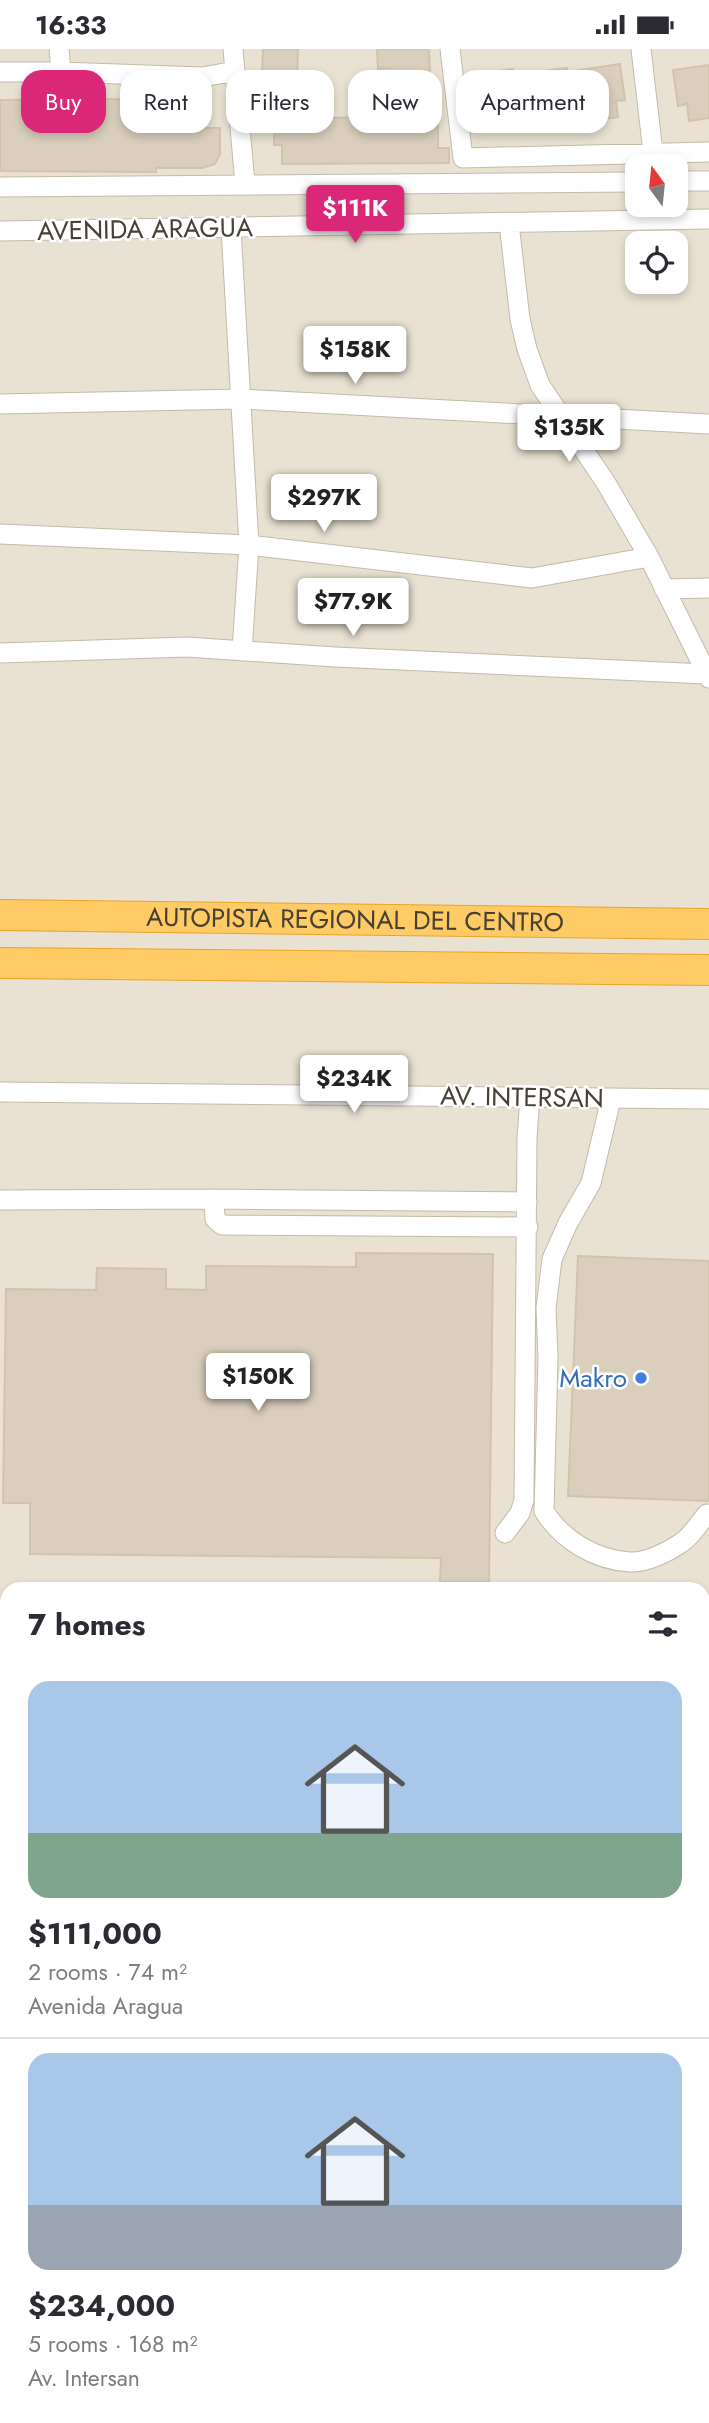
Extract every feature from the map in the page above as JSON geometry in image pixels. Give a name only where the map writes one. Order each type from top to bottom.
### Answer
[{"type":"highway","name":"AUTOPISTA REGIONAL DEL CENTRO","points":[[0,915],[709,924]]},
{"type":"highway","name":"AUTOPISTA REGIONAL DEL CENTRO","points":[[0,963],[709,970]]},
{"type":"street","points":[[59,49],[61,70]]},
{"type":"street","points":[[233,49],[235,70]]},
{"type":"street","points":[[450,49],[463,158],[709,152]]},
{"type":"street","points":[[640,49],[653,152]]},
{"type":"street","points":[[0,72],[21,72]]},
{"type":"street","points":[[106,74],[203,77],[226,73]]},
{"type":"street","points":[[240,133],[245,184]]},
{"type":"street","points":[[688,181],[709,181]]},
{"type":"street","name":"AVENIDA ARAGUA","points":[[0,187],[625,182]]},
{"type":"street","name":"AVENIDA ARAGUA","points":[[0,231],[709,219]]},
{"type":"street","points":[[0,653],[187,647],[708,676],[649,557],[606,483],[540,385],[520,319],[509,223]]},
{"type":"street","points":[[231,228],[248,545],[242,651]]},
{"type":"street","points":[[0,404],[241,399],[709,424]]},
{"type":"street","points":[[0,534],[248,545],[532,578],[649,557]]},
{"type":"street","points":[[664,589],[709,588]]},
{"type":"street","name":"AV. INTERSAN","points":[[0,1092],[709,1100]]},
{"type":"street","points":[[505,1533],[520,1513],[524,1500],[530,1097]]},
{"type":"street","points":[[611,1099],[591,1183],[568,1223],[552,1259],[546,1308],[548,1358],[544,1511],[554,1527],[575,1543],[608,1557],[632,1562],[656,1556],[683,1542],[706,1514]]},
{"type":"street","points":[[214,1199],[215,1219],[222,1225],[528,1227]]},
{"type":"street","points":[[0,1200],[527,1202]]},
{"type":"shaded area","points":[[0,49],[709,49],[709,1582],[0,1582]]},
{"type":"building","points":[[263,49],[298,49],[297,70],[262,70]]},
{"type":"building","points":[[377,49],[429,49],[430,70],[378,69]]},
{"type":"building","points":[[620,64],[625,100],[616,101],[618,117],[609,118],[609,70],[580,70]]},
{"type":"building","points":[[709,65],[709,118],[689,121],[687,104],[678,106],[673,70]]},
{"type":"building","points":[[106,99],[120,99],[120,133],[212,133],[212,128],[220,128],[220,154],[215,164],[202,168],[156,168],[156,172],[0,171],[0,100],[21,100],[21,133],[106,133]]},
{"type":"building","points":[[348,117],[348,133],[438,133],[438,148],[449,148],[449,163],[282,164],[282,145],[274,145],[274,133],[334,133],[334,118]]},
{"type":"building","points":[[356,1253],[493,1254],[489,1582],[440,1582],[441,1558],[30,1554],[30,1503],[3,1503],[6,1289],[96,1290],[97,1268],[166,1269],[166,1289],[206,1290],[206,1266],[356,1267]]},
{"type":"building","name":"Makro","points":[[578,1256],[709,1261],[709,1501],[568,1496]]},
{"type":"place","name":"Makro","points":[[641,1378]]}]
